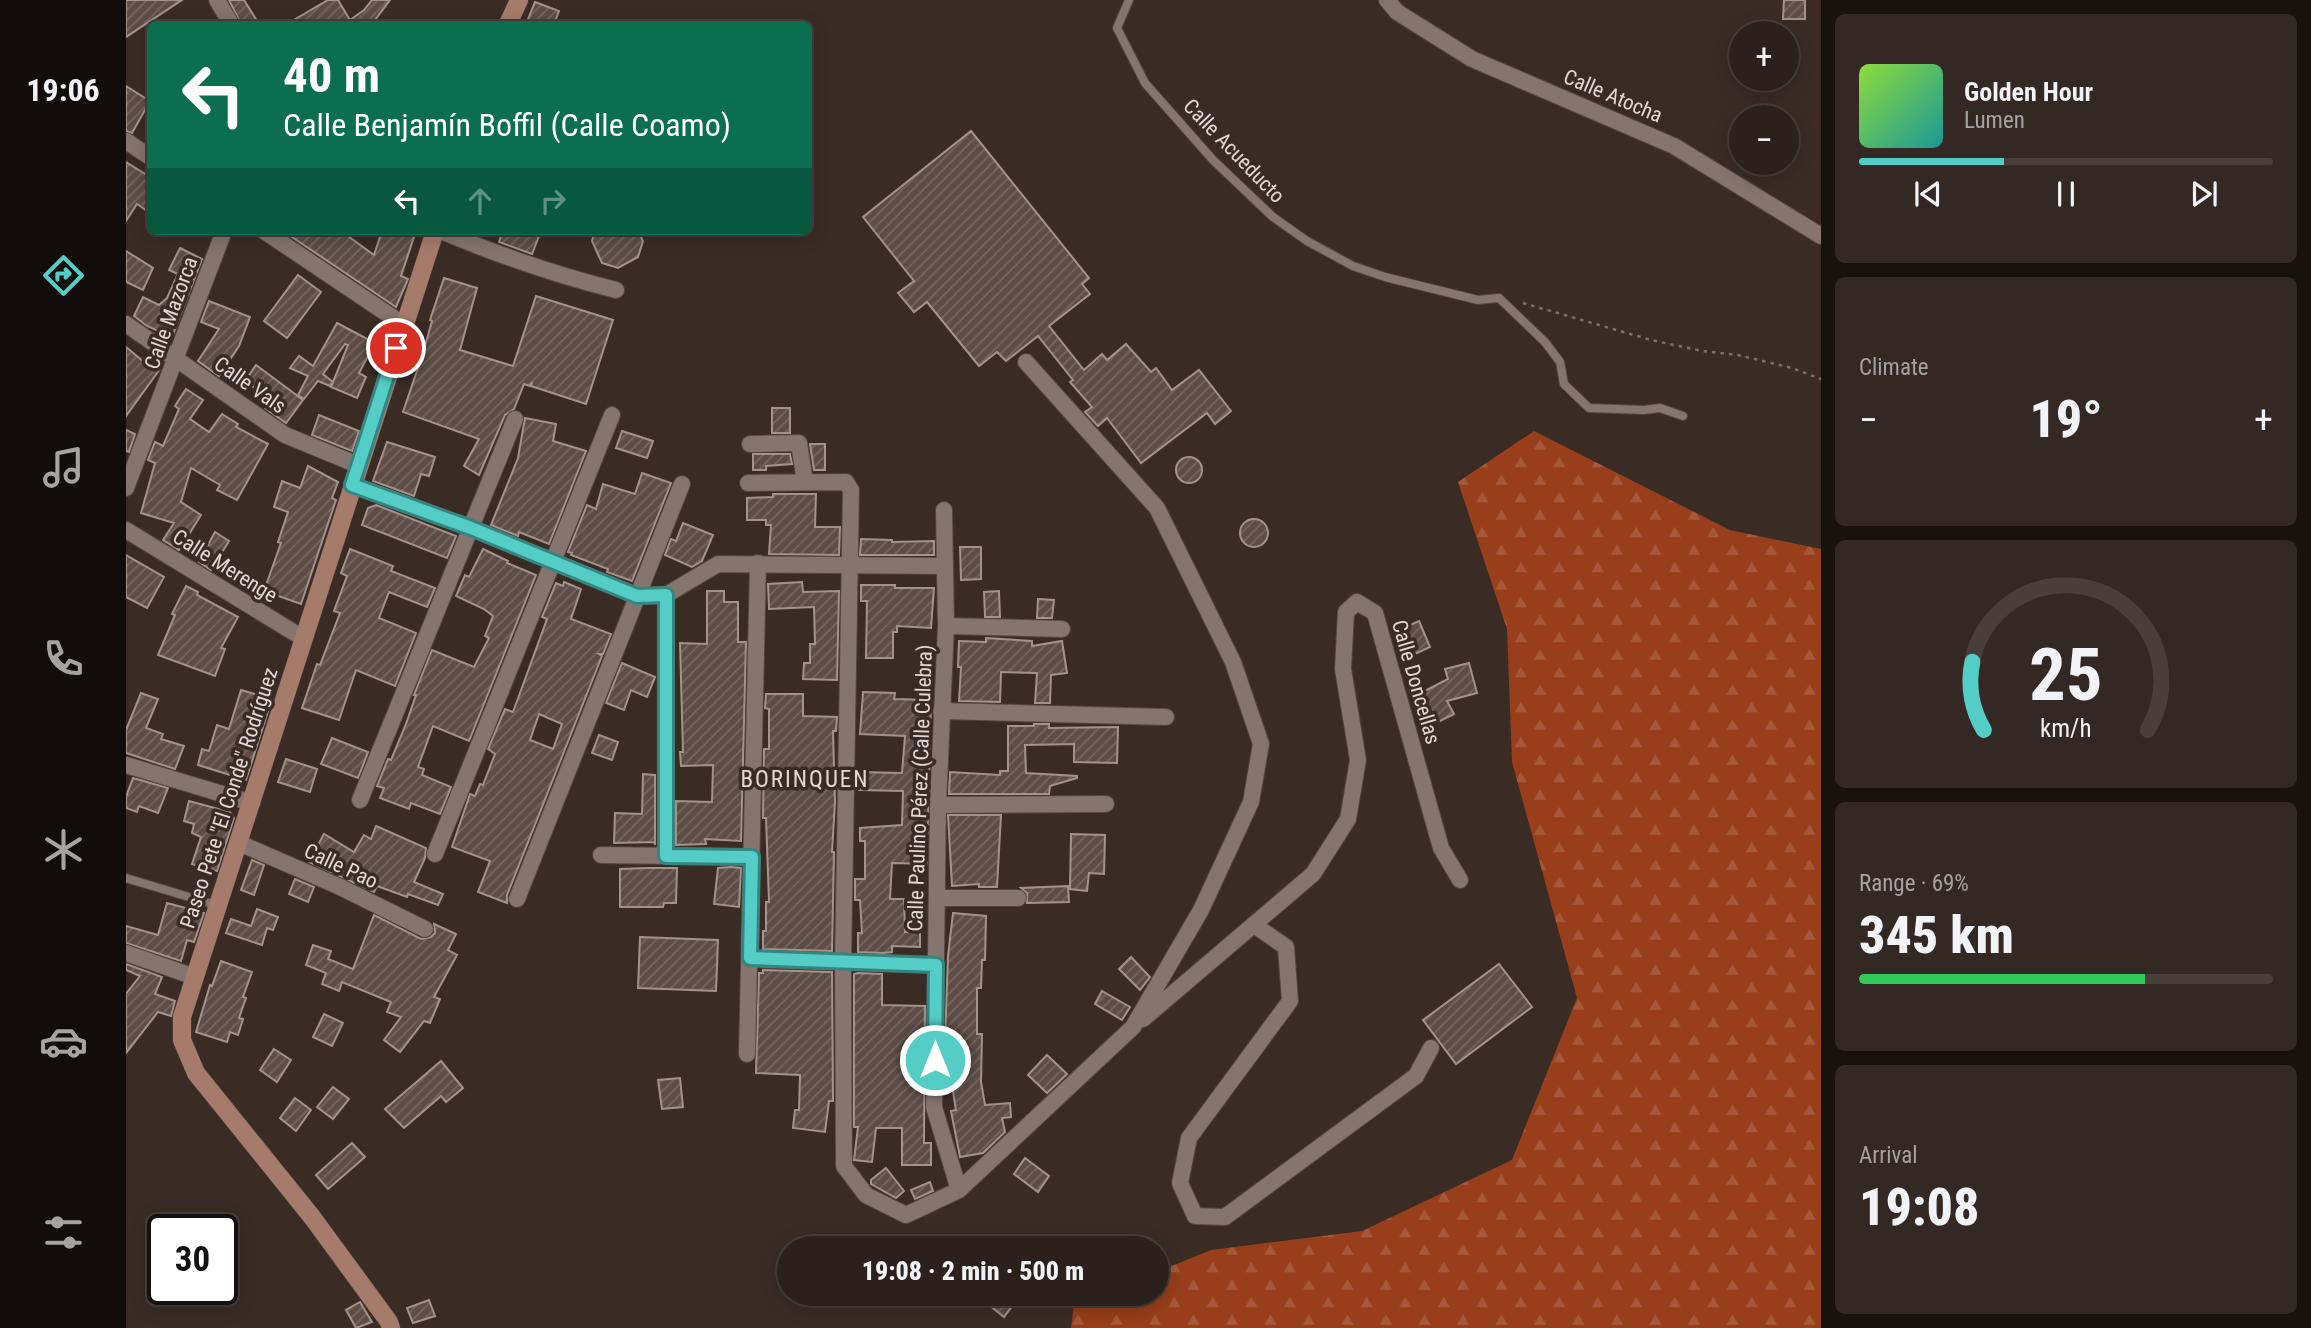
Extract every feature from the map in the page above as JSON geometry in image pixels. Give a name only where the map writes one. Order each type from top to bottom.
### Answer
[{"type":"street","points":[[217,0],[229,21]]},
{"type":"street","points":[[509,21],[519,0]]},
{"type":"street","name":"Calle Atocha","points":[[1387,0],[1397,12],[1472,59],[1674,146],[1821,236]]},
{"type":"street","points":[[126,141],[147,155]]},
{"type":"street","name":"Calle Mazorca","points":[[126,488],[222,235]]},
{"type":"street","points":[[270,235],[404,325]]},
{"type":"street","name":"Paseo Pete \"El Conde\" Rodríguez","points":[[391,1328],[312,1217],[196,1073],[182,1040],[182,1017],[434,235]]},
{"type":"street","points":[[451,235],[561,275],[617,290]]},
{"type":"street","name":"Calle Vals","points":[[126,324],[285,435],[358,465]]},
{"type":"street","points":[[748,483],[846,482],[852,490],[842,962],[844,1166],[866,1195],[906,1215],[959,1190],[1133,1027],[1201,910],[1251,802],[1261,744],[1233,662],[1157,508],[1026,362]]},
{"type":"street","points":[[435,854],[612,415]]},
{"type":"street","points":[[360,800],[515,419]]},
{"type":"street","points":[[750,444],[800,443],[805,482]]},
{"type":"street","points":[[517,899],[682,484]]},
{"type":"street","points":[[352,485],[471,528],[637,596],[666,595],[718,564],[945,566]]},
{"type":"street","name":"Calle Paulino Pérez (Calle Culebra)","points":[[944,510],[946,626],[940,711],[934,1107],[959,1190]]},
{"type":"street","name":"Calle Merenge","points":[[126,530],[303,638]]},
{"type":"street","points":[[747,1054],[758,563]]},
{"type":"street","points":[[666,595],[666,856]]},
{"type":"street","name":"Calle Doncellas","points":[[1133,1027],[1313,874],[1349,819],[1358,760],[1343,669],[1346,612],[1357,602],[1375,613],[1441,848],[1460,880]]},
{"type":"street","points":[[946,626],[1062,629]]},
{"type":"street","points":[[940,711],[1166,717]]},
{"type":"street","points":[[126,765],[252,803]]},
{"type":"street","points":[[938,805],[1106,804]]},
{"type":"street","name":"Calle Pao","points":[[239,843],[338,886],[425,929]]},
{"type":"street","points":[[601,855],[752,857]]},
{"type":"street","points":[[938,898],[1018,898]]},
{"type":"street","points":[[1254,925],[1286,947],[1290,1001],[1189,1138],[1180,1183],[1195,1216],[1225,1217],[1416,1076],[1431,1048]]},
{"type":"street","points":[[126,953],[195,977]]},
{"type":"street","points":[[750,958],[936,965]]},
{"type":"lane","name":"Calle Acueducto","points":[[1129,0],[1117,28],[1145,83],[1213,160],[1273,217],[1307,241],[1353,266],[1385,277],[1478,300],[1499,298]]},
{"type":"lane","points":[[1499,298],[1545,342],[1560,362],[1564,384],[1589,408],[1660,408],[1683,416]]},
{"type":"lane","points":[[126,878],[219,905]]},
{"type":"path","points":[[1499,298],[1651,340],[1702,351],[1738,355],[1792,368],[1821,379]]},
{"type":"green space","points":[[1534,431],[1730,530],[1821,549],[1821,1328],[1071,1328],[1074,1306],[1169,1306],[1169,1267],[1211,1250],[1362,1231],[1512,1160],[1577,998],[1512,762],[1507,629],[1458,482]]},
{"type":"building","points":[[126,0],[182,0],[147,21],[126,37]]},
{"type":"building","points":[[229,0],[244,0],[257,21],[240,21]]},
{"type":"building","points":[[328,0],[338,0],[350,20],[372,0],[390,0],[374,21],[292,21]]},
{"type":"building","points":[[1784,0],[1805,0],[1805,19],[1783,19]]},
{"type":"building","points":[[535,2],[559,11],[555,21],[527,21]]},
{"type":"building","points":[[126,86],[147,99],[147,106],[132,133],[126,131]]},
{"type":"building","points":[[971,131],[1089,278],[1082,284],[1090,294],[1049,326],[1084,370],[1102,354],[1107,360],[1126,344],[1151,372],[1156,368],[1172,390],[1199,370],[1231,411],[1215,424],[1207,413],[1141,463],[1107,418],[1098,426],[1085,412],[1092,407],[1070,382],[1073,380],[1038,336],[1006,361],[997,352],[979,366],[927,302],[914,312],[898,293],[914,281],[863,217]]},
{"type":"building","points":[[126,162],[147,175],[147,211],[137,204],[126,221]]},
{"type":"building","points":[[289,235],[346,235],[374,255],[381,235],[415,235],[401,276],[408,279],[396,307]]},
{"type":"building","points":[[502,235],[539,235],[532,254],[499,242]]},
{"type":"building","points":[[594,235],[640,235],[643,241],[638,257],[618,268],[602,263],[592,241]]},
{"type":"building","points":[[180,248],[202,259],[172,337],[147,326],[134,316],[143,297],[159,305],[167,298],[178,274],[169,270]]},
{"type":"building","points":[[126,251],[153,268],[143,290],[126,282]]},
{"type":"building","points":[[298,275],[321,292],[287,338],[264,321]]},
{"type":"building","points":[[444,278],[477,288],[460,350],[513,366],[536,296],[613,320],[586,404],[531,386],[532,382],[530,386],[524,384],[514,409],[505,415],[479,475],[464,466],[479,439],[403,412],[420,362],[412,360],[417,344],[425,346],[432,321],[430,320]]},
{"type":"building","points":[[209,301],[250,317],[239,346],[219,376],[198,361],[219,329],[201,322]]},
{"type":"building","points":[[337,323],[375,343],[359,373],[366,377],[357,398],[331,387],[348,345],[345,344],[323,374],[333,382],[330,386],[318,381],[304,399],[298,395],[308,376],[290,368],[299,356],[313,366]]},
{"type":"building","points":[[126,347],[144,362],[147,358],[160,369],[126,416]]},
{"type":"building","points":[[256,365],[303,400],[286,423],[265,408],[271,400],[245,381]]},
{"type":"building","points":[[186,389],[203,400],[190,419],[209,432],[222,414],[238,424],[236,427],[268,444],[237,500],[217,490],[220,485],[191,468],[181,502],[201,515],[179,550],[163,540],[174,523],[141,513],[155,463],[148,460],[155,442],[163,446],[179,409],[175,406]]},
{"type":"building","points":[[772,408],[790,408],[790,433],[772,433]]},
{"type":"building","points":[[319,415],[359,431],[352,451],[312,435]]},
{"type":"building","points":[[525,418],[556,424],[553,441],[586,451],[549,544],[491,525],[518,458]]},
{"type":"building","points":[[126,430],[135,434],[129,452],[126,451]]},
{"type":"building","points":[[622,431],[653,441],[647,458],[616,448]]},
{"type":"building","points":[[387,442],[435,457],[429,476],[421,474],[414,496],[373,481]]},
{"type":"building","points":[[810,444],[825,444],[825,470],[814,470]]},
{"type":"building","points":[[753,454],[790,454],[792,464],[753,470]]},
{"type":"building","points":[[1189,457],[1198,461],[1202,470],[1198,479],[1189,483],[1180,479],[1176,470],[1180,461]]},
{"type":"building","points":[[308,466],[338,482],[332,498],[336,500],[301,604],[264,591],[281,543],[278,542],[288,512],[274,507],[282,481],[300,488]]},
{"type":"building","points":[[642,473],[671,483],[632,581],[571,555],[572,553],[568,552],[587,505],[596,509],[603,484],[635,494]]},
{"type":"building","points":[[773,494],[816,494],[815,527],[840,527],[839,555],[769,554],[771,525],[766,525],[766,520],[747,520],[747,498],[773,497]]},
{"type":"building","points":[[376,505],[456,536],[447,558],[362,525],[368,508]]},
{"type":"building","points":[[1254,519],[1264,523],[1268,533],[1264,543],[1254,547],[1244,543],[1240,533],[1244,523]]},
{"type":"building","points":[[683,523],[713,535],[702,561],[692,567],[665,555],[671,539],[676,541]]},
{"type":"building","points":[[215,532],[229,541],[211,570],[199,562]]},
{"type":"building","points":[[861,539],[892,542],[934,541],[934,555],[860,555]]},
{"type":"building","points":[[960,547],[981,547],[981,579],[961,580]]},
{"type":"building","points":[[350,549],[393,566],[391,571],[435,588],[427,607],[389,592],[379,618],[416,633],[395,686],[356,670],[339,720],[302,708],[317,664],[320,665],[340,613],[334,611],[347,576],[341,573]]},
{"type":"building","points":[[483,549],[536,575],[469,741],[433,726],[418,767],[424,769],[422,775],[451,787],[440,814],[411,803],[409,809],[380,798],[384,788],[377,786],[406,724],[432,650],[474,667],[489,638],[485,636],[493,616],[456,596],[465,575],[469,577]]},
{"type":"building","points":[[126,555],[164,577],[147,608],[126,597]]},
{"type":"building","points":[[564,582],[581,589],[571,619],[611,634],[603,654],[599,654],[602,656],[507,895],[507,903],[478,892],[490,861],[452,847],[470,794],[475,796],[480,784],[483,785],[495,754],[488,749],[505,709],[513,712],[547,619],[542,617],[556,583],[563,586]],"holes":[[[539,714],[562,724],[553,749],[530,740]]]},
{"type":"building","points":[[802,582],[803,592],[839,591],[837,680],[803,679],[804,663],[810,663],[810,644],[815,644],[814,607],[769,609],[768,584]]},
{"type":"building","points":[[861,585],[934,588],[931,628],[897,626],[897,632],[893,632],[893,658],[866,658],[867,601],[861,601]]},
{"type":"building","points":[[186,586],[238,617],[221,648],[225,649],[215,676],[158,655],[175,615],[172,614]]},
{"type":"building","points":[[707,591],[724,591],[724,602],[738,602],[738,642],[746,642],[741,841],[705,839],[706,844],[676,845],[676,801],[712,802],[713,765],[681,766],[680,752],[683,752],[680,643],[707,644]]},
{"type":"building","points":[[999,591],[1000,617],[985,617],[984,592]]},
{"type":"building","points":[[1038,599],[1054,600],[1052,618],[1037,618]]},
{"type":"building","points":[[1419,621],[1430,647],[1413,655],[1401,629]]},
{"type":"building","points":[[986,638],[1032,641],[1032,646],[1062,641],[1067,673],[1051,675],[1050,703],[1035,703],[1037,673],[1001,672],[1000,702],[959,701],[959,641],[986,642]]},
{"type":"building","points":[[622,663],[655,677],[647,697],[631,690],[624,710],[606,703]]},
{"type":"building","points":[[1469,663],[1477,693],[1447,701],[1454,714],[1430,726],[1415,696],[1448,679],[1445,669]]},
{"type":"building","points":[[241,690],[272,699],[246,780],[198,765],[202,749],[209,751],[217,725],[229,729]]},
{"type":"building","points":[[863,692],[895,693],[894,699],[931,700],[927,864],[892,863],[890,899],[904,899],[905,932],[920,932],[920,947],[892,946],[892,952],[883,953],[858,952],[858,933],[862,933],[860,900],[855,900],[855,879],[865,879],[865,841],[860,841],[860,828],[902,825],[903,791],[859,790],[859,772],[902,773],[905,736],[860,734]]},
{"type":"building","points":[[141,693],[158,699],[146,728],[163,734],[161,739],[184,746],[175,769],[126,753],[126,730]]},
{"type":"building","points":[[766,694],[803,694],[803,716],[837,717],[836,731],[833,731],[835,802],[832,951],[763,949],[766,902],[769,902],[766,818],[763,818],[764,749],[769,749],[769,709],[765,708]]},
{"type":"building","points":[[1049,724],[1049,728],[1118,727],[1117,763],[1074,762],[1074,744],[1025,745],[1026,773],[1077,778],[1050,786],[1049,794],[949,794],[950,772],[1000,775],[1000,771],[1008,771],[1008,726]]},
{"type":"building","points":[[599,735],[618,742],[612,760],[592,753]]},
{"type":"building","points":[[332,738],[368,752],[358,778],[321,764]]},
{"type":"building","points":[[286,759],[317,769],[310,792],[278,782]]},
{"type":"building","points":[[643,774],[655,775],[655,845],[654,842],[614,843],[615,813],[642,814]]},
{"type":"building","points":[[133,778],[168,788],[158,813],[139,806],[137,812],[126,808],[126,797]]},
{"type":"building","points":[[189,801],[230,812],[234,818],[217,871],[192,864],[201,837],[192,833],[194,824],[184,821]]},
{"type":"building","points":[[948,815],[1001,815],[997,887],[979,887],[979,884],[952,886]]},
{"type":"building","points":[[376,826],[426,848],[425,858],[414,882],[443,894],[438,905],[377,886],[374,892],[309,862],[324,834],[354,852],[364,835],[371,839]]},
{"type":"building","points":[[1071,834],[1105,835],[1104,874],[1089,873],[1087,891],[1070,889]]},
{"type":"building","points":[[252,860],[264,865],[254,895],[241,890]]},
{"type":"building","points":[[677,868],[676,903],[664,903],[663,907],[620,907],[620,869]]},
{"type":"building","points":[[718,868],[741,868],[739,907],[714,904]]},
{"type":"building","points":[[295,879],[314,887],[308,902],[289,894]]},
{"type":"building","points":[[1068,886],[1069,902],[1027,903],[1027,893],[1021,888]]},
{"type":"building","points":[[167,903],[204,913],[194,942],[187,940],[181,961],[126,943],[126,926],[158,935]]},
{"type":"building","points":[[257,909],[278,917],[273,930],[267,928],[262,945],[226,933],[231,919],[251,926]]},
{"type":"building","points":[[953,913],[986,916],[985,960],[982,960],[981,988],[977,988],[977,1034],[982,1034],[981,1082],[985,1105],[1010,1103],[1011,1117],[1002,1118],[1005,1132],[983,1153],[960,1157],[951,1111],[956,1110],[945,1042],[948,956]]},
{"type":"building","points":[[374,915],[421,939],[431,937],[435,933],[434,924],[456,934],[448,950],[457,955],[434,997],[440,999],[430,1023],[424,1021],[400,1052],[384,1040],[401,1017],[387,1012],[391,1002],[342,982],[339,991],[322,984],[326,973],[306,965],[313,945],[331,951],[328,959],[353,969]]},
{"type":"building","points":[[640,937],[718,940],[716,991],[638,988]]},
{"type":"building","points":[[1131,957],[1150,977],[1140,990],[1119,969]]},
{"type":"building","points":[[221,961],[252,972],[243,997],[246,998],[239,1018],[243,1019],[238,1035],[230,1032],[227,1042],[196,1032],[210,985],[212,986]]},
{"type":"building","points":[[126,964],[162,977],[155,994],[175,1001],[171,1016],[158,1012],[126,1053],[126,994],[140,976],[126,970]]},
{"type":"building","points":[[1499,964],[1532,1007],[1456,1064],[1423,1020]]},
{"type":"building","points":[[763,970],[832,972],[833,1101],[829,1101],[825,1132],[793,1128],[795,1110],[799,1110],[800,1075],[756,1073],[759,973],[763,973]]},
{"type":"building","points":[[854,974],[882,974],[882,1005],[925,1006],[924,1143],[931,1143],[931,1165],[902,1165],[902,1128],[876,1128],[872,1162],[854,1160],[858,1127],[854,1127]]},
{"type":"building","points":[[1102,991],[1130,1007],[1122,1020],[1095,1004]]},
{"type":"building","points":[[324,1014],[343,1023],[332,1046],[313,1037]]},
{"type":"building","points":[[274,1049],[291,1060],[277,1082],[260,1070]]},
{"type":"building","points":[[1047,1055],[1067,1074],[1047,1093],[1028,1075]]},
{"type":"building","points":[[441,1061],[463,1088],[446,1102],[441,1096],[404,1128],[385,1109]]},
{"type":"building","points":[[680,1078],[683,1107],[662,1109],[658,1080]]},
{"type":"building","points":[[333,1087],[349,1099],[333,1119],[317,1107]]},
{"type":"building","points":[[295,1098],[311,1110],[296,1131],[280,1118]]},
{"type":"building","points":[[352,1143],[365,1157],[328,1189],[316,1175]]},
{"type":"building","points":[[1025,1158],[1049,1176],[1038,1192],[1014,1174]]},
{"type":"building","points":[[886,1168],[904,1191],[896,1198],[871,1184],[871,1180]]},
{"type":"building","points":[[930,1182],[933,1191],[915,1199],[911,1190]]},
{"type":"building","points":[[429,1300],[435,1316],[413,1323],[407,1308]]},
{"type":"building","points":[[360,1302],[372,1322],[356,1328],[346,1310]]},
{"type":"building","points":[[990,1306],[1012,1306],[1004,1317]]},
{"type":"district","name":"BORINQUEN","points":[[805,779]]},
{"type":"route","points":[[396,348],[352,485],[471,528],[637,596],[666,595],[666,856],[752,857],[750,958],[936,965],[935,1060]]}]
